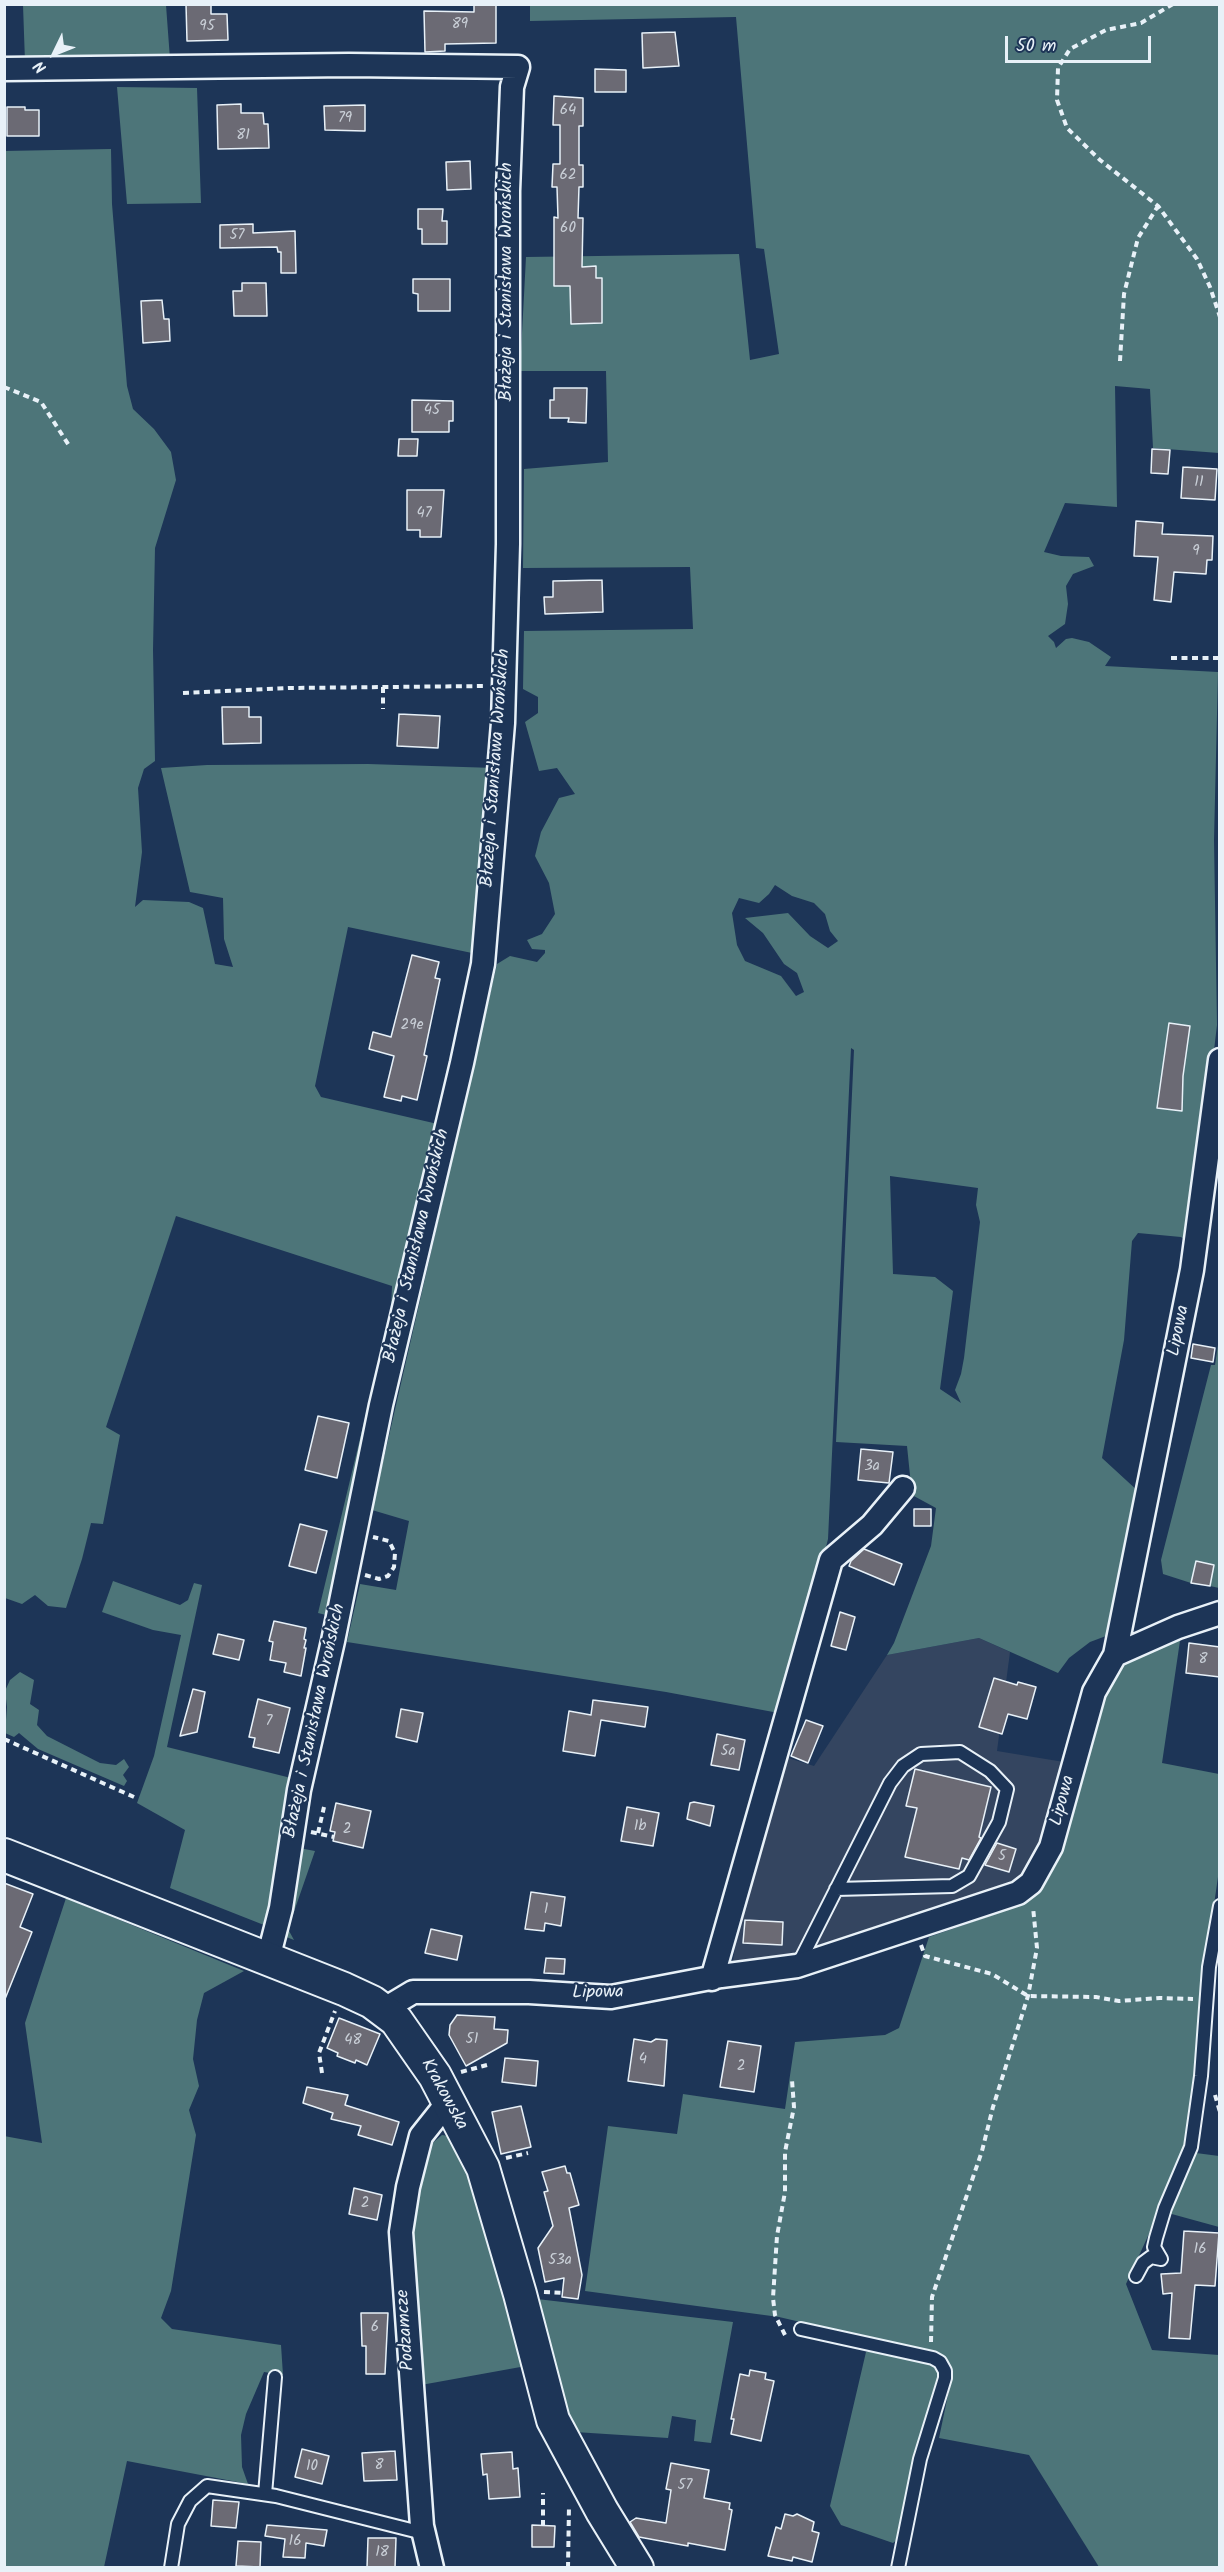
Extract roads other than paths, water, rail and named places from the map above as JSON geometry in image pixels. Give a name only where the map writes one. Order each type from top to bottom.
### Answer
[{"type":"street","name":"Błażeja i Stanisława Wrońskich","points":[[4,69],[349,65],[518,67],[512,87],[508,191],[508,544],[504,686],[483,964],[462,1063],[381,1405],[299,1791],[281,1908],[268,1959]]},
{"type":"street","name":"Lipowa","points":[[383,2010],[413,1992],[529,1992],[611,1997],[712,1978],[797,1966],[1018,1893],[1031,1883],[1051,1847],[1094,1692],[1115,1655],[1199,1261],[1220,1060]]},
{"type":"street","points":[[712,1978],[831,1560],[872,1525],[903,1488]]},
{"type":"street","points":[[1115,1655],[1178,1627],[1220,1613]]},
{"type":"street","name":"Krakowska","points":[[4,1855],[344,1989],[372,2002],[396,2020],[435,2076],[450,2088],[483,2168],[517,2283],[553,2420],[636,2568]]},
{"type":"street","name":"Podzamcze","points":[[432,2568],[423,2533],[401,2232],[408,2187],[421,2136],[450,2088]]},
{"type":"lane","points":[[797,1966],[836,1889],[890,1783],[903,1766],[921,1754],[960,1752],[990,1771],[1006,1789],[999,1822],[969,1876],[952,1886],[836,1889]]},
{"type":"lane","points":[[1136,2276],[1143,2263],[1151,2257],[1161,2259],[1154,2247],[1156,2238],[1165,2208],[1191,2147],[1201,2076],[1209,1967],[1220,1906]]},
{"type":"lane","points":[[801,2329],[933,2358],[940,2361],[945,2371],[945,2378],[920,2459],[898,2568]]},
{"type":"lane","points":[[265,2494],[275,2377]]},
{"type":"lane","points":[[171,2568],[178,2524],[190,2501],[207,2486],[265,2494],[423,2533]]}]
